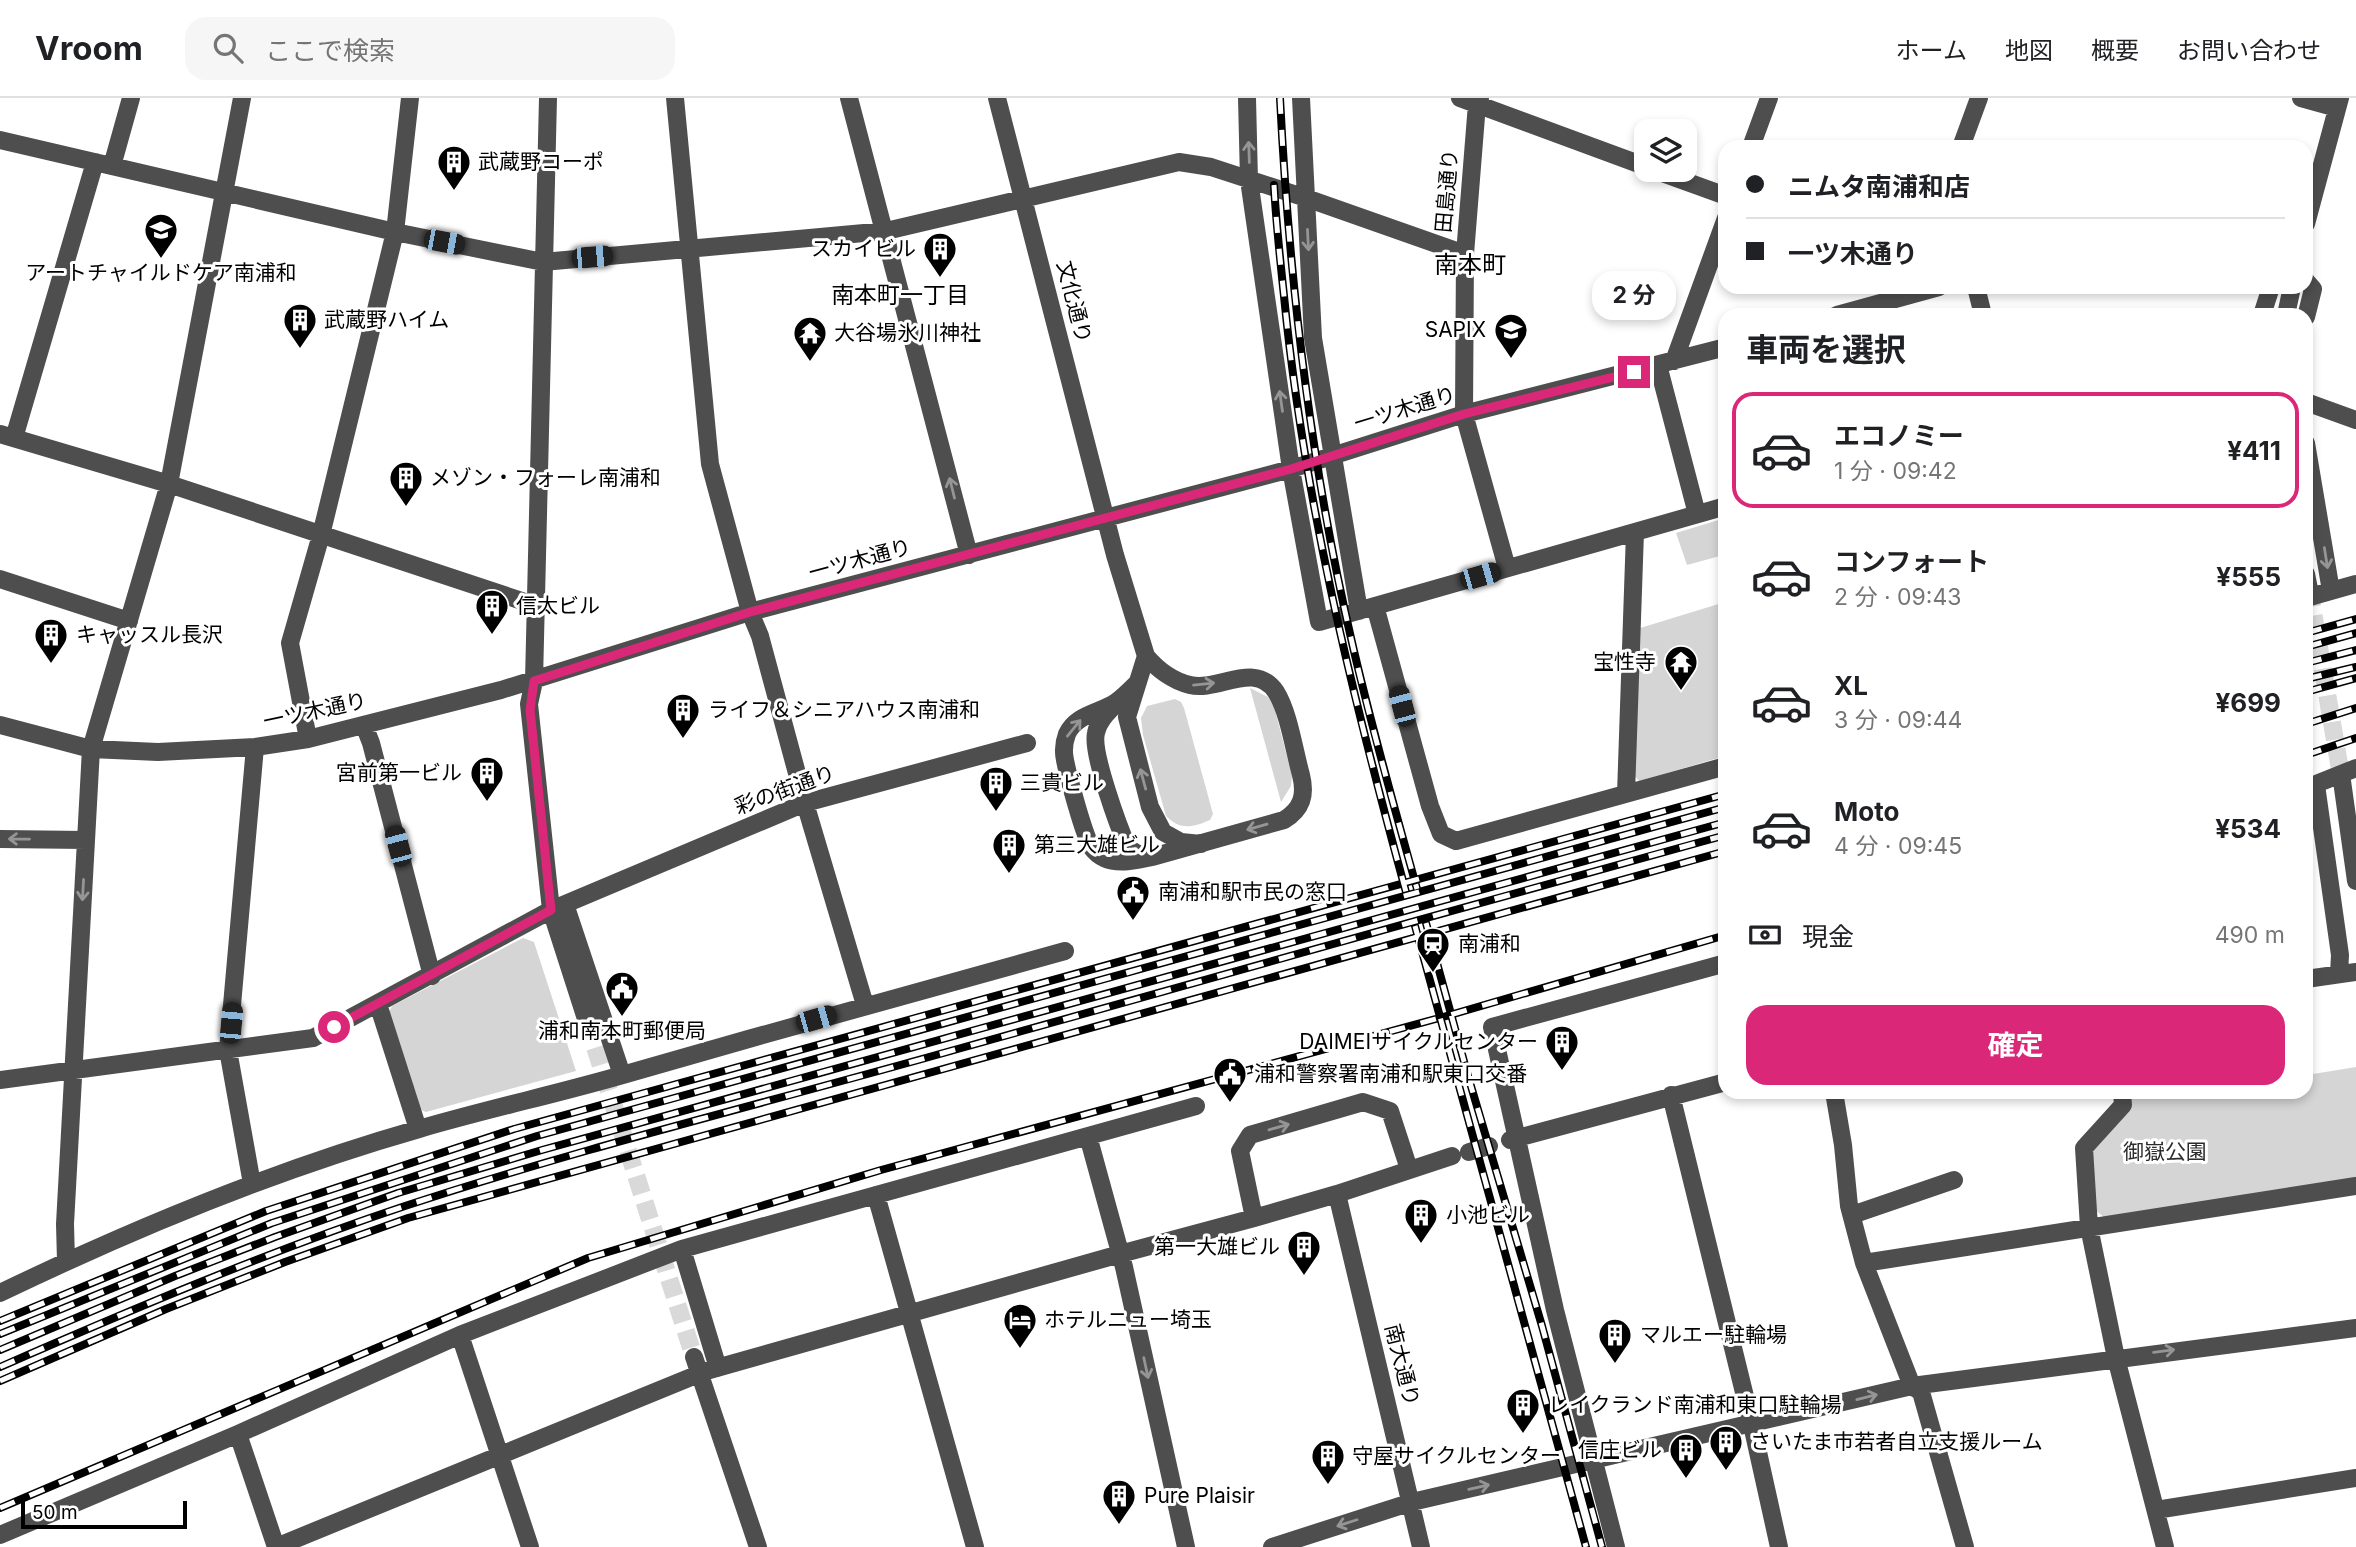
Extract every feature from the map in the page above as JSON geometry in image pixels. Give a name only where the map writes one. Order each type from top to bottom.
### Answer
[{"type":"street","points":[[131,98],[103,164],[7,436],[169,484],[534,605]]},
{"type":"street","points":[[66,1261],[65,1224],[91,749],[169,484],[242,98]]},
{"type":"street","points":[[308,739],[290,643],[321,535],[395,232],[410,98]]},
{"type":"street","points":[[548,98],[534,681],[530,710],[558,907],[587,1022]]},
{"type":"street","points":[[675,98],[710,464],[864,1005]]},
{"type":"street","points":[[849,98],[969,555]]},
{"type":"street","name":"文化通り","points":[[997,98],[1106,518],[1146,656]]},
{"type":"street","points":[[1247,98],[1249,180],[1291,469],[1319,622],[1718,508]]},
{"type":"street","points":[[1301,98],[1313,338],[1333,455],[1367,609],[1441,834],[1456,841],[1718,768]]},
{"type":"street","points":[[1460,98],[1478,101],[1634,162]]},
{"type":"street","points":[[1754,140],[1769,98]]},
{"type":"street","points":[[1964,140],[1979,98]]},
{"type":"street","points":[[2301,98],[2338,103],[2313,187]]},
{"type":"street","name":"田島通り","points":[[1478,101],[1465,254],[1464,414],[1507,568]]},
{"type":"street","points":[[0,140],[395,232],[543,262],[886,231],[1178,162],[1210,167],[1465,254]]},
{"type":"street","points":[[1687,182],[1718,193]]},
{"type":"street","points":[[1697,514],[1666,363],[1718,237]]},
{"type":"street","points":[[1858,308],[1899,294]]},
{"type":"street","name":"一ツ木通り","points":[[0,724],[91,749],[158,752],[255,747],[308,739],[534,681],[750,612],[1291,469],[1464,414],[1718,349]]},
{"type":"street","points":[[2313,405],[2356,420]]},
{"type":"street","points":[[1626,794],[1635,532]]},
{"type":"street","points":[[2313,557],[2315,589],[2356,584]]},
{"type":"street","points":[[0,579],[129,621]]},
{"type":"street","points":[[1142,676],[1115,702],[1075,723],[1064,744],[1064,759],[1092,848],[1104,858],[1131,861],[1284,820],[1296,811],[1303,798],[1302,780],[1281,702],[1274,690],[1264,682],[1241,677],[1203,687],[1190,685],[1156,668],[1146,656]]},
{"type":"street","points":[[1146,656],[1128,716],[1150,807],[1163,832],[1181,842],[1201,844]]},
{"type":"street","points":[[1142,676],[1132,691],[1105,714],[1095,740],[1128,848],[1136,853],[1157,856]]},
{"type":"street","points":[[364,725],[432,976]]},
{"type":"street","name":"彩の街通り","points":[[0,1080],[313,1038],[558,907],[805,803],[1027,743]]},
{"type":"street","points":[[252,1184],[228,1050],[255,747]]},
{"type":"street","points":[[2313,785],[2348,774],[2356,881]]},
{"type":"street","points":[[2313,798],[2340,955],[2347,973],[2313,978]]},
{"type":"street","points":[[0,839],[86,840]]},
{"type":"street","points":[[558,907],[622,1075]]},
{"type":"street","points":[[0,1293],[66,1261],[252,1184],[418,1129],[1065,951]]},
{"type":"street","points":[[1616,1547],[1514,1139],[1492,1027],[1718,965]]},
{"type":"street","points":[[378,1004],[418,1129]]},
{"type":"street","points":[[1514,1139],[1718,1084]]},
{"type":"street","points":[[1671,1095],[1752,1424],[1779,1547]]},
{"type":"street","points":[[1835,1099],[1852,1215],[1864,1263],[1912,1386],[1921,1392],[1965,1547]]},
{"type":"street","points":[[2123,1099],[2123,1105],[2084,1148],[2089,1227],[2116,1357],[2165,1547]]},
{"type":"street","points":[[1255,1218],[1240,1151],[1250,1135],[1363,1102],[1391,1111],[1409,1169]]},
{"type":"street","points":[[0,1535],[460,1335],[682,1249],[1196,1106]]},
{"type":"street","points":[[1088,1136],[1120,1254],[1185,1547]]},
{"type":"street","points":[[237,1434],[276,1547],[500,1454],[697,1365],[718,1368],[1255,1218],[1489,1146]]},
{"type":"street","points":[[1852,1215],[1954,1180]]},
{"type":"street","points":[[1864,1263],[2356,1186]]},
{"type":"street","name":"南大通り","points":[[1337,1194],[1421,1547]]},
{"type":"street","points":[[876,1195],[975,1547]]},
{"type":"street","points":[[682,1249],[718,1368]]},
{"type":"street","points":[[1272,1547],[1412,1502],[1912,1386],[2116,1357],[2356,1328]]},
{"type":"street","points":[[460,1335],[530,1547]]},
{"type":"street","points":[[697,1365],[758,1547]]},
{"type":"street","points":[[2156,1510],[2356,1478]]},
{"type":"green space","points":[[1718,520],[1718,557],[1687,565],[1676,533]]},
{"type":"green space","name":"宝性寺","points":[[1718,604],[1718,758],[1639,781],[1634,775],[1637,629]]},
{"type":"green space","points":[[1250,688],[1268,697],[1274,706],[1292,776],[1291,786],[1281,802]]},
{"type":"green space","points":[[1175,699],[1181,702],[1184,708],[1213,814],[1210,820],[1192,826],[1181,826],[1166,816],[1143,735],[1141,718],[1147,706]]},
{"type":"green space","points":[[523,938],[534,942],[576,1071],[426,1112],[419,1109],[387,1016],[392,1006]]},
{"type":"green space","name":"御嶽公園","points":[[2356,1067],[2356,1181],[2105,1218],[2095,1210],[2091,1152],[2126,1099],[2313,1099],[2313,1074]]},
{"type":"tunnel","points":[[2313,612],[2342,781]]},
{"type":"tunnel","points":[[587,1022],[694,1357]]},
{"type":"railway","points":[[1280,98],[1296,302],[1324,504],[1358,669],[1417,889]]},
{"type":"railway","points":[[1274,185],[1293,372],[1317,522],[1349,670],[1406,892]]},
{"type":"railway","points":[[2313,631],[2356,619]]},
{"type":"railway","points":[[2313,645],[2356,633]]},
{"type":"railway","points":[[2313,661],[2356,650]]},
{"type":"railway","points":[[2313,677],[2356,667]]},
{"type":"railway","points":[[2313,690],[2356,678]]},
{"type":"railway","points":[[2313,722],[2356,708]]},
{"type":"railway","points":[[2313,753],[2356,738]]},
{"type":"railway","points":[[0,1321],[266,1211],[514,1129],[1718,796]]},
{"type":"railway","points":[[0,1334],[272,1223],[537,1136],[1718,809]]},
{"type":"railway","points":[[0,1350],[175,1276],[398,1193],[542,1150],[1718,824]]},
{"type":"railway","points":[[0,1367],[251,1262],[470,1185],[1718,837]]},
{"type":"railway","points":[[0,1381],[166,1309],[285,1262],[408,1218],[1718,853]]},
{"type":"railway","points":[[1426,923],[1542,1326],[1602,1547]]},
{"type":"railway","points":[[1415,926],[1586,1547]]},
{"type":"railway","points":[[0,1508],[588,1258],[881,1170],[1443,1017],[1718,937]]},
{"type":"place","name":"武蔵野コーポ","points":[[454,192]]},
{"type":"place","name":"アートチャイルドケア南浦和","points":[[161,260]]},
{"type":"place","name":"スカイビル","points":[[940,279]]},
{"type":"place","name":"武蔵野ハイム","points":[[300,350]]},
{"type":"place","name":"SAPIX","points":[[1511,360]]},
{"type":"place","name":"大谷場氷川神社","points":[[810,363]]},
{"type":"place","name":"メゾン・フォーレ南浦和","points":[[406,508]]},
{"type":"place","name":"信太ビル","points":[[492,636]]},
{"type":"place","name":"キャッスル長沢","points":[[51,665]]},
{"type":"place","name":"宝性寺","points":[[1681,692]]},
{"type":"place","name":"ライフ＆シニアハウス南浦和","points":[[683,740]]},
{"type":"place","name":"宮前第一ビル","points":[[487,803]]},
{"type":"place","name":"三貴ビル","points":[[996,813]]},
{"type":"place","name":"第三大雄ビル","points":[[1009,875]]},
{"type":"place","name":"南浦和駅市民の窓口","points":[[1133,922]]},
{"type":"place","name":"南浦和","points":[[1433,974]]},
{"type":"place","name":"浦和南本町郵便局","points":[[622,1018]]},
{"type":"place","name":"DAIMEIサイクルセンター","points":[[1562,1072]]},
{"type":"place","name":"浦和警察署南浦和駅東口交番","points":[[1230,1104]]},
{"type":"place","name":"小池ビル","points":[[1421,1245]]},
{"type":"place","name":"第一大雄ビル","points":[[1304,1277]]},
{"type":"place","name":"ホテルニュー埼玉","points":[[1020,1350]]},
{"type":"place","name":"マルエー駐輪場","points":[[1615,1365]]},
{"type":"place","name":"レイクランド南浦和東口駐輪場","points":[[1523,1435]]},
{"type":"place","name":"さいたま市若者自立支援ルーム","points":[[1726,1472]]},
{"type":"place","name":"信庄ビル","points":[[1686,1480]]},
{"type":"place","name":"守屋サイクルセンター","points":[[1328,1486]]},
{"type":"place","name":"Pure Plaisir","points":[[1119,1526]]},
{"type":"district","name":"南本町","points":[[1470,265]]},
{"type":"district","name":"南本町一丁目","points":[[900,295]]},
{"type":"route","points":[[334,1027],[551,910],[529,704],[534,681],[750,612],[1291,469],[1464,414],[1634,372]]}]
